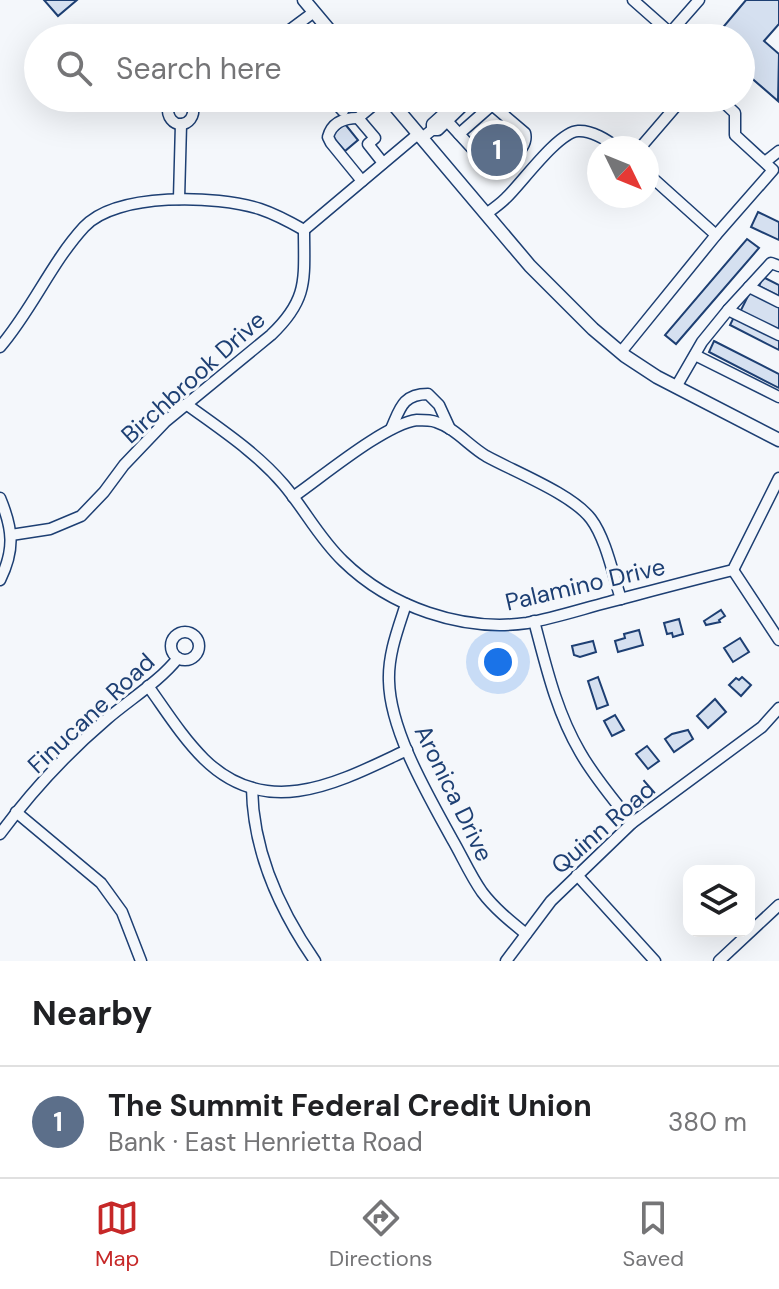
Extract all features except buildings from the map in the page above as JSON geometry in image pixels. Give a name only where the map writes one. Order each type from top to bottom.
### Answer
[{"type":"main road","points":[[304,0],[324,24]]},
{"type":"main road","points":[[402,112],[424,134],[486,214],[593,329],[657,377],[779,440]]},
{"type":"street","points":[[633,0],[660,24]]},
{"type":"street","points":[[678,24],[699,0]]},
{"type":"street","points":[[298,24],[314,12]]},
{"type":"street","points":[[167,112],[173,122],[181,124],[189,121],[194,112]]},
{"type":"street","points":[[362,181],[328,137],[333,127],[345,118],[358,118],[367,112]]},
{"type":"street","points":[[0,347],[67,249],[92,220],[104,212],[118,206],[179,199],[246,205],[304,230],[383,163],[424,134],[445,112]]},
{"type":"street","points":[[424,134],[438,130],[458,112]]},
{"type":"street","points":[[459,134],[479,112]]},
{"type":"street","points":[[448,122],[495,172],[519,152],[526,136],[500,112]]},
{"type":"street","points":[[650,136],[671,112]]},
{"type":"street","points":[[621,352],[773,170],[735,135],[734,112]]},
{"type":"street","points":[[358,118],[375,138],[368,144],[383,163]]},
{"type":"street","points":[[179,199],[181,124]]},
{"type":"street","points":[[486,214],[571,132],[597,136]]},
{"type":"street","points":[[765,162],[779,151]]},
{"type":"street","points":[[659,184],[716,235]]},
{"type":"street","name":"Birchbrook Drive","points":[[11,535],[50,529],[81,516],[165,422],[287,320],[302,289],[304,230]]},
{"type":"street","points":[[676,387],[702,342],[728,310],[771,263],[779,266]]},
{"type":"street","points":[[749,287],[779,302]]},
{"type":"street","points":[[728,310],[779,335]]},
{"type":"street","points":[[695,355],[779,397]]},
{"type":"street","points":[[391,429],[406,400],[415,394],[428,394],[439,405],[450,429]]},
{"type":"street","name":"Palamino Drive","points":[[186,404],[259,459],[343,561],[377,589],[436,615],[487,624],[534,621],[733,570]]},
{"type":"street","points":[[293,497],[391,429],[418,420],[435,421],[484,454],[565,498],[590,518],[603,544],[621,599]]},
{"type":"street","points":[[779,478],[733,570],[779,640]]},
{"type":"street","points":[[0,498],[11,535],[10,555],[0,580]]},
{"type":"street","name":"Aronica Drive","points":[[406,604],[390,659],[389,683],[393,709],[407,750],[473,878],[493,904],[526,934]]},
{"type":"street","points":[[534,621],[555,698],[569,731],[594,774],[632,823]]},
{"type":"street","name":"Finucane Road","points":[[0,834],[56,767],[90,733],[162,676],[178,658]]},
{"type":"street","points":[[148,686],[205,759],[225,776],[252,788],[282,791],[315,789],[336,783],[407,750]]},
{"type":"street","name":"Quinn Road","points":[[506,961],[551,901],[632,823],[762,727],[779,708]]},
{"type":"street","points":[[252,788],[257,838],[271,883],[315,961]]},
{"type":"street","points":[[16,812],[101,883],[122,912],[141,961]]},
{"type":"street","points":[[577,875],[655,961]]},
{"type":"street","points":[[719,961],[779,905]]},
{"type":"place","name":"The Summit Federal Credit Union","points":[[497,150]]}]
